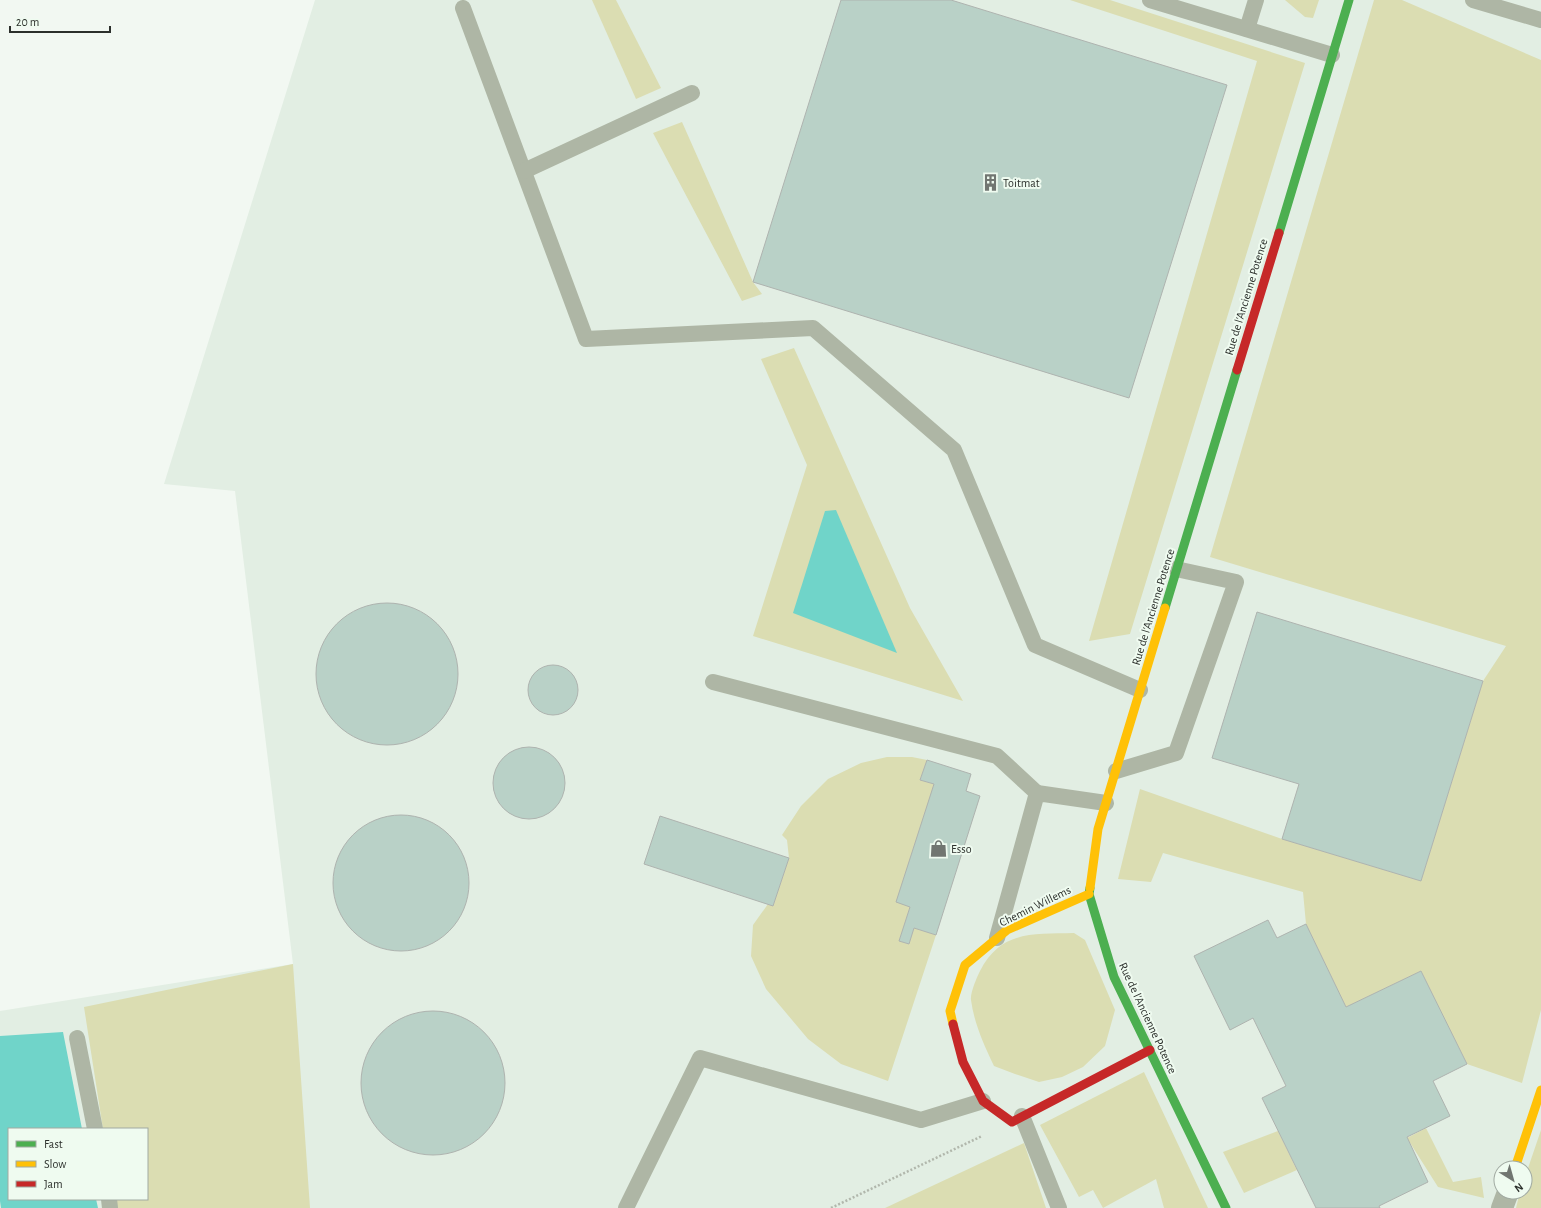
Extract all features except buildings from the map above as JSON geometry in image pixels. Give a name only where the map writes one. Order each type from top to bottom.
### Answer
[{"type":"street","name":"Rue de l'Ancienne Potence","points":[[1226,1208],[1114,977],[1089,894],[1098,829],[1348,0]]},
{"type":"street","name":"Chemin Willems","points":[[1017,1119],[983,1101],[963,1062],[950,1011],[965,965],[1007,930],[1089,894]]},
{"type":"street","points":[[1017,1119],[1150,1050]]},
{"type":"street","points":[[1519,1160],[1541,1090]]},
{"type":"lane","points":[[1150,0],[1332,55]]},
{"type":"lane","points":[[1247,29],[1256,0]]},
{"type":"lane","points":[[1473,0],[1541,20]]},
{"type":"lane","points":[[463,8],[586,339],[813,328],[954,450],[1035,645],[1140,690]]},
{"type":"lane","points":[[524,171],[692,93]]},
{"type":"lane","points":[[1116,770],[1176,753],[1236,582],[1176,569]]},
{"type":"lane","points":[[713,682],[997,756],[1037,793],[1106,803]]},
{"type":"lane","points":[[998,938],[1037,793]]},
{"type":"lane","points":[[77,1038],[95,1128]]},
{"type":"lane","points":[[626,1208],[700,1058],[921,1120],[983,1101]]},
{"type":"lane","points":[[1017,1119],[1059,1208]]},
{"type":"path","points":[[831,1208],[1017,1119]]},
{"type":"shaded area","points":[[315,0],[1541,0],[1541,1208],[0,1208],[0,1011],[293,964],[235,491],[164,484]]},
{"type":"green space","points":[[592,0],[616,0],[661,88],[636,99]]},
{"type":"green space","points":[[1070,0],[1110,0],[1305,63],[1130,634],[1089,641],[1257,61]]},
{"type":"green space","points":[[1285,0],[1319,0],[1313,18],[1305,17]]},
{"type":"green space","points":[[1374,0],[1402,0],[1541,60],[1541,1010],[1522,1083],[1467,1064],[1421,971],[1346,1007],[1306,924],[1303,892],[1163,853],[1151,882],[1118,879],[1140,789],[1282,839],[1421,881],[1483,681],[1506,646],[1210,557]]},
{"type":"green space","points":[[682,122],[753,282],[762,294],[742,301],[653,133]]},
{"type":"green space","points":[[794,348],[910,608],[963,701],[753,636],[807,465],[761,359]]},
{"type":"green space","points":[[887,757],[912,757],[927,760],[920,780],[934,784],[910,907],[899,941],[909,944],[914,928],[936,935],[888,1081],[841,1064],[808,1039],[766,989],[751,956],[753,925],[768,904],[773,906],[789,858],[787,840],[782,835],[801,806],[828,779],[861,763]]},
{"type":"green space","points":[[1074,933],[1085,940],[1115,1010],[1105,1046],[1083,1067],[1062,1077],[1039,1082],[994,1066],[983,1042],[972,1009],[971,997],[980,971],[988,958],[1008,941],[1032,935]]},
{"type":"green space","points":[[293,964],[310,1208],[115,1208],[114,1200],[148,1200],[148,1128],[103,1128],[84,1007]]},
{"type":"green space","points":[[1144,1072],[1208,1208],[1164,1208],[1156,1179],[1103,1208],[1093,1190],[1079,1197],[1040,1125]]},
{"type":"green space","points":[[1426,1128],[1453,1182],[1481,1177],[1484,1198],[1438,1187],[1407,1138]]},
{"type":"green space","points":[[1541,1130],[1541,1208],[1516,1208],[1518,1200],[1533,1200],[1533,1160],[1531,1160]]},
{"type":"green space","points":[[1278,1131],[1297,1170],[1244,1193],[1223,1152]]},
{"type":"green space","points":[[1024,1143],[1046,1208],[885,1208]]},
{"type":"water","points":[[836,510],[897,653],[793,613],[825,511]]},
{"type":"water","points":[[63,1032],[82,1128],[8,1128],[8,1200],[96,1200],[98,1208],[1,1208],[0,1036]]},
{"type":"traffic: fast","points":[[1279,233],[1349,0]]},
{"type":"traffic: fast","points":[[1165,608],[1237,370]]},
{"type":"traffic: fast","points":[[1090,888],[1089,894],[1114,977],[1226,1208]]},
{"type":"traffic: slow","points":[[1090,888],[1098,829],[1165,608]]},
{"type":"traffic: slow","points":[[953,1024],[950,1011],[965,965],[1007,930],[1089,894]]},
{"type":"traffic: slow","points":[[1518,1160],[1541,1090]]},
{"type":"traffic: jam","points":[[1237,370],[1279,233]]},
{"type":"traffic: jam","points":[[953,1024],[963,1062],[983,1101],[1012,1122],[1150,1050]]},
{"type":"place","name":"Toitmat","points":[[990,183]]},
{"type":"place","name":"Esso","points":[[938,849]]}]
